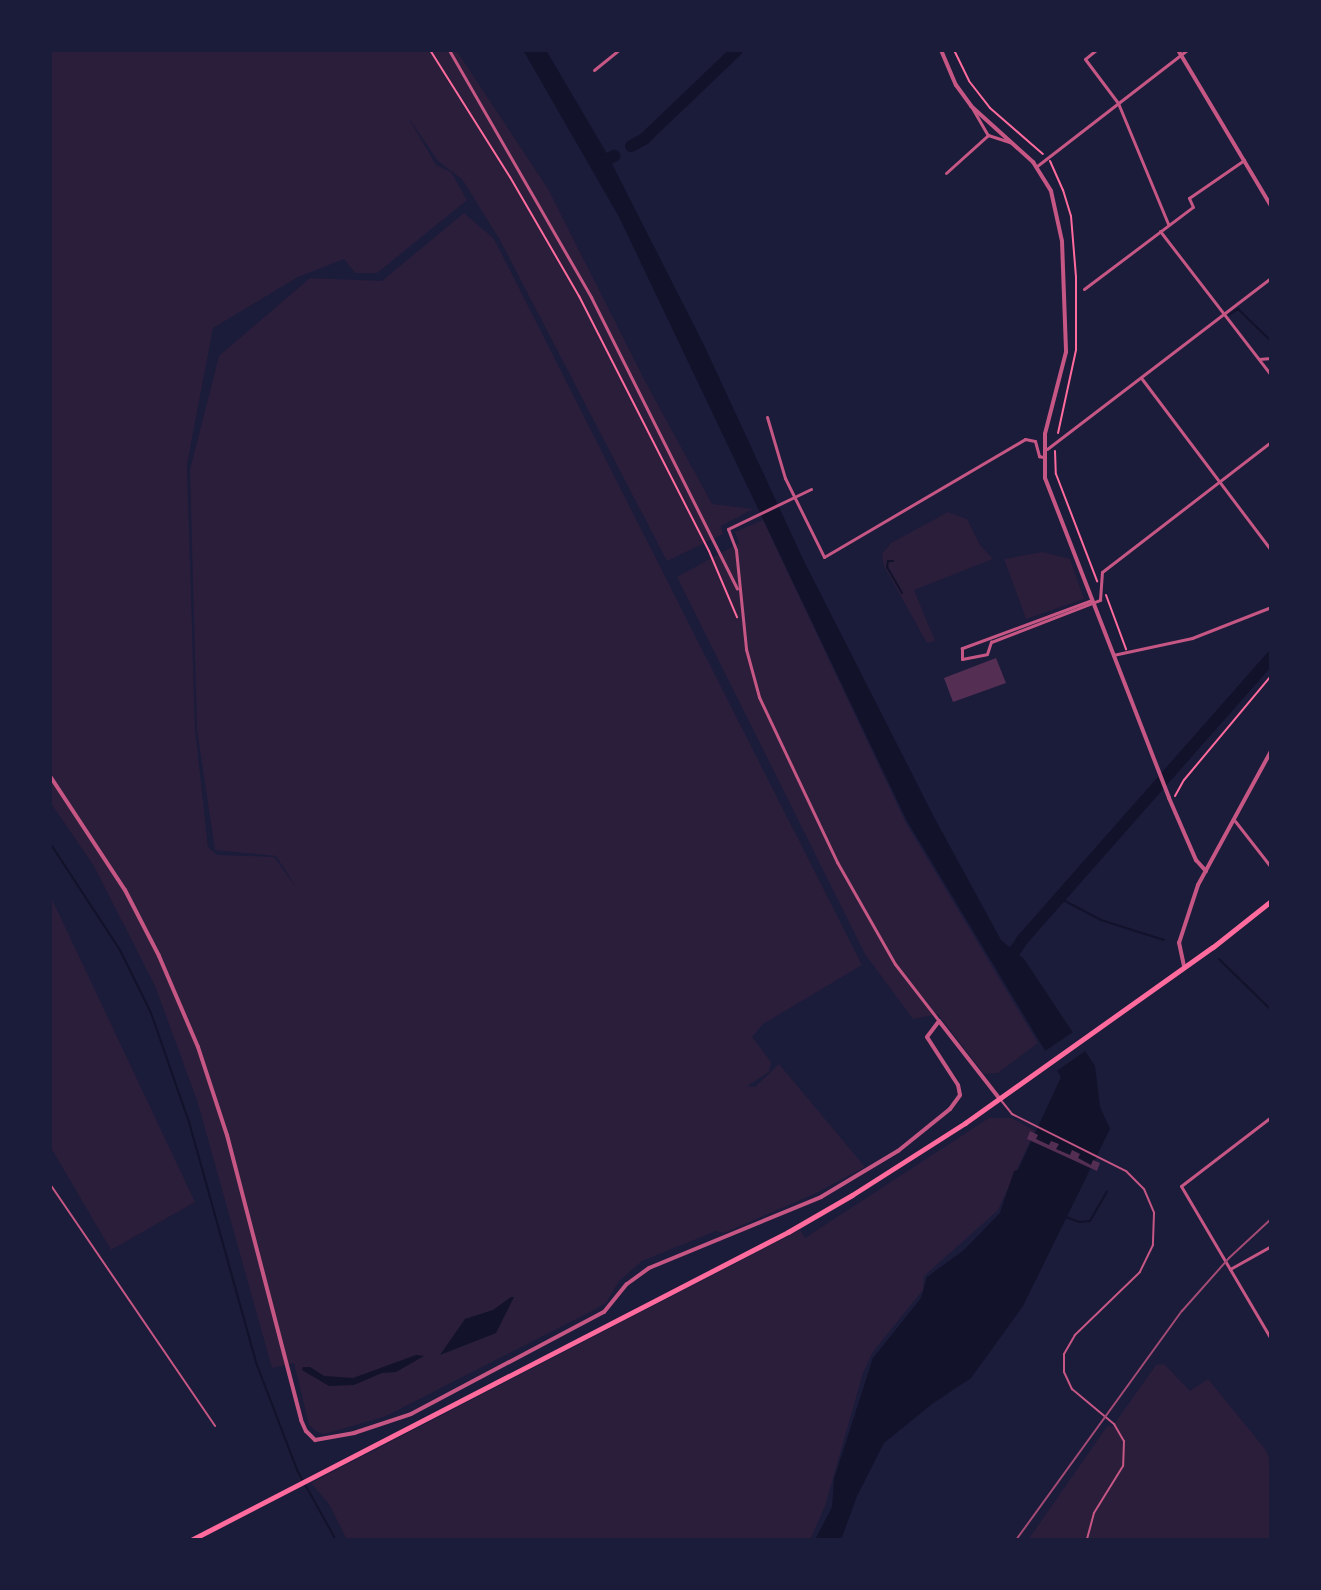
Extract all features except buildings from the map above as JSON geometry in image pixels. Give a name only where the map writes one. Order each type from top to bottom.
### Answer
[{"type":"main road","points":[[191,1540],[852,1195],[999,1098],[1271,901]]},
{"type":"street","points":[[449,50],[591,297],[738,592]]},
{"type":"street","points":[[594,70],[619,50]]},
{"type":"street","points":[[941,50],[956,85],[988,135],[1012,143]]},
{"type":"street","points":[[1096,50],[1085,59],[1118,103],[1168,225]]},
{"type":"street","points":[[1037,166],[1179,53],[1187,50]]},
{"type":"street","points":[[1179,53],[1271,206]]},
{"type":"street","points":[[971,106],[1037,166],[1051,191],[1062,241],[1066,352],[1043,454],[1045,478],[1154,758],[1199,866],[1206,871]]},
{"type":"street","points":[[946,173],[988,135]]},
{"type":"street","points":[[1084,289],[1193,207],[1189,198],[1244,160]]},
{"type":"street","points":[[1160,231],[1271,375]]},
{"type":"street","points":[[767,417],[793,497],[824,557],[1025,439],[1035,441],[1039,456],[1043,454],[1271,278]]},
{"type":"street","points":[[1259,359],[1271,358]]},
{"type":"street","points":[[1142,379],[1271,550]]},
{"type":"street","points":[[1093,602],[991,642],[987,654],[967,661],[960,655],[962,648],[1093,602],[1100,600],[1102,572],[1271,442]]},
{"type":"street","points":[[809,490],[728,529],[736,550],[738,592],[746,623],[746,649],[759,697],[805,796],[888,953],[999,1098]]},
{"type":"street","points":[[1113,655],[1192,638],[1271,607]]},
{"type":"street","points":[[1184,966],[1179,943],[1198,885],[1271,751]]},
{"type":"street","points":[[50,776],[125,890],[159,956],[198,1047],[230,1148],[301,1420],[308,1435],[319,1441],[379,1426],[411,1414],[604,1312],[627,1284],[649,1268],[821,1197],[898,1151],[950,1109],[960,1095],[958,1085],[927,1037],[939,1021]]},
{"type":"street","points":[[1235,821],[1271,867]]},
{"type":"street","points":[[1271,1117],[1181,1186],[1271,1339]]},
{"type":"street","points":[[1230,1269],[1271,1246]]},
{"type":"lane","points":[[999,1098],[1012,1114],[1100,1156],[1131,1175],[1144,1189],[1153,1207],[1156,1233],[1140,1272],[1075,1335],[1064,1354],[1064,1372],[1072,1389],[1114,1424],[1124,1441],[1123,1466],[1094,1513],[1087,1540]]},
{"type":"lane","points":[[50,1184],[215,1426]]},
{"type":"path","points":[[430,50],[497,155],[579,296],[709,551],[741,625]]},
{"type":"path","points":[[954,50],[969,81],[990,108],[1047,157],[1068,204],[1075,269],[1076,350],[1055,445],[1056,474],[1127,652]]},
{"type":"path","points":[[1172,798],[1271,676]]},
{"type":"shaded area","points":[[50,50],[456,50],[548,189],[646,383],[712,504],[753,509],[721,526],[723,534],[667,561],[500,240],[462,179],[438,161],[408,117],[436,165],[451,172],[467,200],[377,273],[355,273],[344,259],[298,277],[213,328],[187,464],[195,729],[208,847],[217,855],[274,857],[298,890],[276,856],[215,850],[197,730],[190,470],[219,356],[310,278],[382,281],[464,213],[494,239],[862,965],[763,1024],[752,1037],[771,1062],[769,1072],[747,1086],[755,1087],[779,1064],[865,1167],[814,1194],[724,1233],[716,1231],[642,1261],[619,1281],[606,1303],[592,1311],[386,1416],[325,1434],[309,1425],[294,1363],[272,1368],[197,1100],[155,986],[94,866],[50,802]]},
{"type":"shaded area","points":[[523,50],[546,50],[606,152],[704,345],[803,559],[934,817],[1001,940],[1024,959],[1095,1066],[1100,1107],[1110,1129],[1023,1306],[971,1378],[932,1404],[884,1443],[857,1496],[841,1540],[815,1540],[832,1507],[834,1479],[873,1358],[921,1298],[927,1277],[964,1250],[1000,1213],[1014,1171],[1018,1170],[1061,1077],[907,821],[619,217]]},
{"type":"shaded area","points":[[948,512],[967,519],[980,545],[993,559],[914,590],[935,641],[927,643],[884,566],[882,554],[891,543]]},
{"type":"shaded area","points":[[763,520],[906,823],[1038,1043],[998,1073],[984,1074],[938,1014],[913,1019],[865,954],[677,577],[739,543],[735,532]]},
{"type":"shaded area","points":[[1043,552],[1070,559],[1084,599],[1026,619],[1004,559]]},
{"type":"shaded area","points":[[50,895],[195,1202],[111,1250],[50,1146]]},
{"type":"shaded area","points":[[989,1118],[1012,1118],[1035,1131],[998,1210],[924,1276],[923,1290],[872,1353],[863,1373],[825,1506],[810,1540],[347,1540],[329,1504],[311,1483],[800,1230],[805,1238]]},
{"type":"shaded area","points":[[514,1297],[496,1333],[440,1355],[465,1319],[493,1310]]},
{"type":"shaded area","points":[[416,1355],[424,1356],[396,1372],[382,1373],[354,1385],[329,1386],[302,1370],[303,1367],[310,1367],[324,1376],[353,1378]]},
{"type":"shaded area","points":[[1164,1364],[1190,1391],[1208,1379],[1265,1449],[1271,1461],[1271,1540],[1028,1540],[1108,1425],[1112,1427],[1156,1365]]},
{"type":"pier","points":[[1076,1030],[1088,1049],[1054,1073],[1042,1053]]},
{"type":"waterway","points":[[631,146],[644,139],[737,50]]},
{"type":"waterway","points":[[599,163],[614,156]]},
{"type":"waterway","points":[[1229,315],[1238,309],[1271,341]]},
{"type":"waterway","points":[[893,561],[888,561],[887,567],[902,593]]},
{"type":"waterway","points":[[1006,964],[1023,939],[1271,658]]},
{"type":"waterway","points":[[50,843],[120,950],[151,1013],[189,1122],[257,1365],[297,1470],[336,1540]]},
{"type":"waterway","points":[[1061,899],[1101,920],[1164,940]]},
{"type":"waterway","points":[[1219,959],[1271,1010]]},
{"type":"waterway","points":[[1066,1217],[1079,1222],[1090,1221],[1107,1192]]},
{"type":"railway","points":[[1016,1540],[1182,1311],[1229,1258],[1271,1219]]}]
